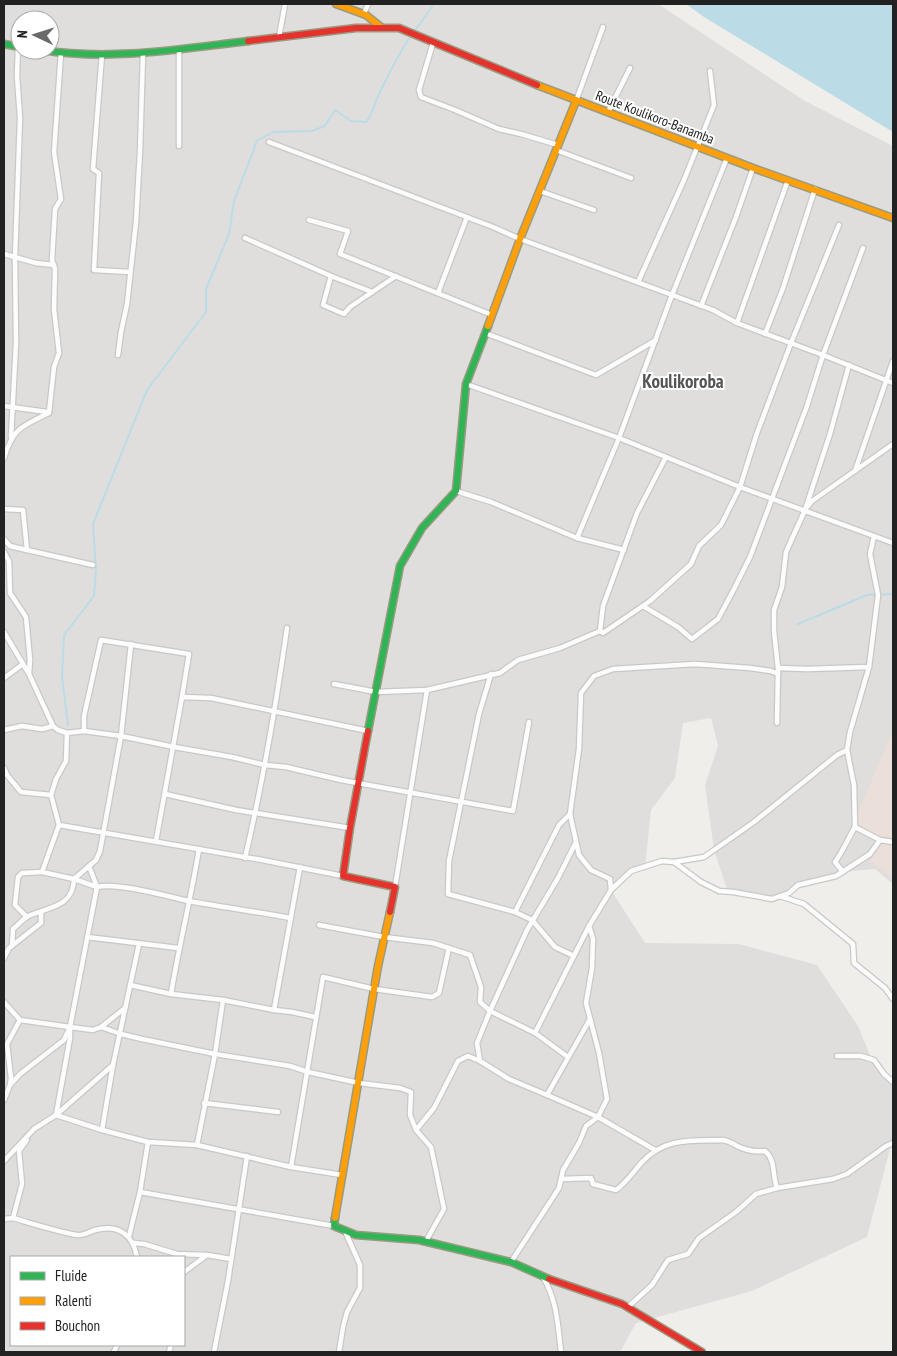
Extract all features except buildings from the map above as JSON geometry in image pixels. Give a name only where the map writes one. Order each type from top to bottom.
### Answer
[{"type":"street","points":[[279,37],[285,4]]},
{"type":"street","points":[[336,4],[374,19],[381,28]]},
{"type":"street","points":[[364,14],[368,4]]},
{"type":"street","points":[[343,876],[350,828],[400,566],[422,528],[456,491],[466,384],[520,239],[576,101],[603,27]]},
{"type":"street","name":"Route Koulikoro-Banamba","points":[[61,53],[143,54],[356,28],[398,28],[576,101],[753,168],[893,218]]},
{"type":"street","points":[[433,43],[419,90],[421,98],[499,129],[536,138],[632,178]]},
{"type":"street","points":[[179,49],[179,146]]},
{"type":"street","points":[[49,413],[54,367],[59,353],[54,309],[55,269],[52,260],[55,209],[61,199],[54,152],[61,53]]},
{"type":"street","points":[[102,54],[93,170],[99,173],[94,270],[130,272]]},
{"type":"street","points":[[118,355],[120,332],[127,304],[136,222],[143,54]]},
{"type":"street","points":[[11,439],[16,343],[14,258],[20,118],[17,76],[18,60]]},
{"type":"street","points":[[608,112],[630,68]]},
{"type":"street","points":[[638,282],[684,180],[714,106],[710,70]]},
{"type":"street","points":[[269,142],[520,239],[701,306],[737,323],[893,383]]},
{"type":"street","points":[[576,538],[619,438],[672,295],[727,158]]},
{"type":"street","points":[[701,306],[753,168]]},
{"type":"street","points":[[737,323],[788,180]]},
{"type":"street","points":[[765,334],[786,279],[815,189]]},
{"type":"street","points":[[540,191],[594,210]]},
{"type":"street","points":[[438,293],[467,217]]},
{"type":"street","points":[[309,220],[348,231],[340,254],[492,315]]},
{"type":"street","points":[[334,684],[376,692],[427,690],[500,673],[518,660],[560,648],[600,631],[603,633],[642,606],[691,564],[698,546],[721,526],[740,487],[791,343],[839,225]]},
{"type":"street","points":[[245,238],[372,292]]},
{"type":"street","points":[[642,606],[678,627],[692,639],[718,619],[750,556],[807,406],[823,355],[863,248]]},
{"type":"street","points":[[4,254],[36,263],[54,264]]},
{"type":"street","points":[[331,276],[323,305],[344,314],[350,307],[396,276]]},
{"type":"street","points":[[485,333],[596,375],[656,340]]},
{"type":"street","points":[[855,471],[893,361]]},
{"type":"street","points":[[777,723],[778,668],[774,610],[782,588],[786,552],[805,510],[830,434],[849,365]]},
{"type":"street","points":[[466,384],[619,438],[740,487],[893,543]]},
{"type":"street","points":[[4,406],[49,413]]},
{"type":"street","points":[[4,458],[16,431],[49,413]]},
{"type":"street","points":[[805,510],[812,501],[893,444]]},
{"type":"street","points":[[600,631],[603,606],[637,514],[666,457]]},
{"type":"street","points":[[456,491],[491,502],[576,538],[624,550]]},
{"type":"street","points":[[4,509],[23,510],[27,550]]},
{"type":"street","points":[[843,872],[835,862],[855,827],[854,785],[847,750],[850,732],[870,667],[878,595],[870,554],[874,536]]},
{"type":"street","points":[[4,539],[10,546],[93,565]]},
{"type":"street","points":[[4,552],[9,561],[10,593],[26,617],[30,660],[29,674]]},
{"type":"street","points":[[245,858],[256,813],[275,713],[287,628]]},
{"type":"street","points":[[4,632],[29,674],[53,726],[58,730],[67,733],[84,731],[121,736],[513,811],[529,722]]},
{"type":"street","points":[[84,731],[84,716],[101,640],[189,654],[156,841]]},
{"type":"street","points":[[12,946],[13,929],[26,916],[62,905],[74,888],[74,879],[96,860],[100,851],[105,832],[121,736],[131,644]]},
{"type":"street","points":[[4,678],[23,664]]},
{"type":"street","points":[[611,890],[610,879],[591,870],[579,854],[570,814],[579,749],[581,693],[594,676],[613,669],[695,664],[750,668],[778,674]]},
{"type":"street","points":[[778,668],[870,667]]},
{"type":"street","points":[[491,674],[479,714],[449,861],[448,894],[515,912],[532,920],[555,947],[574,956]]},
{"type":"street","points":[[334,1226],[360,1083],[374,989],[412,793],[427,690]]},
{"type":"street","points":[[182,696],[211,698],[275,713],[368,731]]},
{"type":"street","points":[[4,730],[22,726],[42,729],[53,726]]},
{"type":"street","points":[[42,872],[59,825],[51,795],[56,779],[66,761],[67,733]]},
{"type":"street","points":[[535,1033],[589,926],[611,890],[631,871],[662,861],[674,862],[704,857],[754,822],[836,755],[847,750]]},
{"type":"street","points":[[4,768],[21,792],[51,795]]},
{"type":"street","points":[[165,794],[236,810],[350,828]]},
{"type":"street","points":[[515,912],[559,825],[570,814]]},
{"type":"street","points":[[59,825],[300,867],[395,887]]},
{"type":"street","points":[[855,827],[880,840],[893,842]]},
{"type":"street","points":[[674,862],[702,882],[719,891],[772,899],[789,893],[798,885],[836,876],[870,854],[880,840]]},
{"type":"street","points":[[480,1061],[477,1043],[490,1011],[532,920],[558,878],[576,842]]},
{"type":"street","points":[[171,994],[178,948],[190,901],[199,849]]},
{"type":"street","points":[[56,1115],[86,937],[97,887],[89,866]]},
{"type":"street","points":[[274,1010],[300,867]]},
{"type":"street","points":[[26,916],[15,905],[18,877],[22,873],[42,872],[74,879],[97,887],[104,885],[118,886],[190,901],[292,918]]},
{"type":"street","points":[[780,896],[804,904],[853,944],[854,963],[885,988],[893,999]]},
{"type":"street","points":[[4,958],[12,946],[41,923],[41,912]]},
{"type":"street","points":[[319,925],[433,944],[470,955],[481,987],[480,1002],[490,1011],[535,1033],[568,1057]]},
{"type":"street","points":[[511,1262],[559,1188],[563,1170],[579,1143],[586,1126],[598,1117],[607,1099],[599,1053],[586,1003],[592,968],[593,939],[589,926]]},
{"type":"street","points":[[86,937],[178,948]]},
{"type":"street","points":[[102,1130],[113,1065],[121,1034],[138,944]]},
{"type":"street","points":[[291,1167],[323,977],[374,989],[432,997],[439,993],[449,948]]},
{"type":"street","points":[[130,984],[171,994],[223,1000],[316,1017]]},
{"type":"street","points":[[197,1145],[215,1054],[223,1000]]},
{"type":"street","points":[[4,1002],[20,1020],[93,1030],[101,1027],[126,1008]]},
{"type":"street","points":[[547,1095],[590,1018]]},
{"type":"street","points":[[10,1085],[7,1044],[20,1020]]},
{"type":"street","points":[[4,1100],[10,1085],[20,1074],[64,1040],[70,1027]]},
{"type":"street","points":[[101,1027],[121,1034],[215,1054],[290,1066],[308,1072],[360,1083],[400,1088],[411,1092],[410,1115],[416,1130],[432,1147],[444,1209],[426,1242]]},
{"type":"street","points":[[416,1130],[434,1108],[458,1061],[468,1056],[480,1061],[509,1079],[598,1117],[655,1150]]},
{"type":"street","points":[[837,1056],[861,1056],[874,1060],[884,1074],[893,1082]]},
{"type":"street","points":[[4,1161],[34,1129],[56,1115],[113,1065]]},
{"type":"street","points":[[204,1103],[278,1112]]},
{"type":"street","points":[[56,1115],[148,1142],[197,1145],[291,1167],[342,1176]]},
{"type":"street","points":[[13,1218],[22,1184],[19,1151],[34,1129]]},
{"type":"street","points":[[561,1179],[590,1178],[592,1184],[616,1190],[624,1184],[637,1167],[655,1150],[677,1142],[723,1140],[730,1141],[751,1152],[765,1151],[771,1156],[774,1169],[773,1177],[777,1188]]},
{"type":"street","points":[[129,1236],[140,1192],[148,1142]]},
{"type":"street","points":[[628,1307],[652,1285],[668,1260],[688,1254],[699,1238],[736,1212],[756,1194],[777,1188],[833,1179],[847,1174],[893,1143]]},
{"type":"street","points":[[214,1352],[228,1281],[247,1156]]},
{"type":"street","points":[[140,1192],[334,1226],[356,1235],[426,1242],[511,1262],[543,1277],[628,1307],[702,1352]]},
{"type":"street","points":[[4,1219],[13,1218],[80,1235],[95,1230],[119,1231],[129,1236],[134,1243],[138,1256]]},
{"type":"street","points":[[339,1352],[347,1312],[360,1288],[360,1265],[345,1231]]},
{"type":"street","points":[[134,1243],[144,1244],[177,1254],[207,1255],[231,1259]]},
{"type":"street","points":[[185,1271],[207,1255]]},
{"type":"street","points":[[543,1277],[551,1290],[558,1320],[561,1352]]},
{"type":"shaded area","points":[[4,4],[658,4],[805,101],[893,146],[893,884],[875,869],[843,872],[798,885],[789,893],[772,899],[728,892],[714,850],[705,785],[718,746],[711,718],[683,723],[675,778],[651,810],[645,867],[631,871],[611,890],[645,943],[739,944],[817,965],[858,1026],[872,1060],[893,1082],[893,1137],[867,1237],[752,1291],[636,1323],[620,1352],[4,1352]]},
{"type":"shaded area","points":[[893,729],[893,878],[870,861],[883,841],[855,821]]},
{"type":"water","points":[[686,4],[893,4],[893,132],[704,17]]},
{"type":"waterway","points":[[414,32],[434,4]]},
{"type":"waterway","points":[[68,725],[62,677],[64,635],[94,596],[96,571],[93,524],[147,390],[206,312],[206,289],[229,234],[234,201],[257,141],[273,132],[312,131],[325,126],[335,110],[351,121],[366,122],[394,64],[411,36]]},
{"type":"waterway","points":[[798,624],[867,595],[893,594]]},
{"type":"traffic: fast","points":[[60,52],[94,54],[145,53],[248,41]]},
{"type":"traffic: fast","points":[[4,44],[10,45]]},
{"type":"traffic: fast","points":[[368,731],[400,566],[422,528],[456,491],[466,384],[488,326]]},
{"type":"traffic: fast","points":[[335,1218],[334,1226],[356,1235],[419,1240],[511,1262],[549,1279]]},
{"type":"traffic: slow","points":[[336,4],[366,15],[381,27]]},
{"type":"traffic: slow","points":[[537,85],[753,168],[893,218]]},
{"type":"traffic: slow","points":[[488,326],[520,239],[576,101]]},
{"type":"traffic: slow","points":[[335,1218],[378,966],[390,912]]},
{"type":"traffic: jam","points":[[248,41],[356,28],[399,28],[537,85]]},
{"type":"traffic: jam","points":[[368,731],[343,876],[395,887],[390,912]]},
{"type":"traffic: jam","points":[[549,1279],[622,1304],[702,1352]]},
{"type":"district","name":"Koulikoroba","points":[[683,381]]}]
